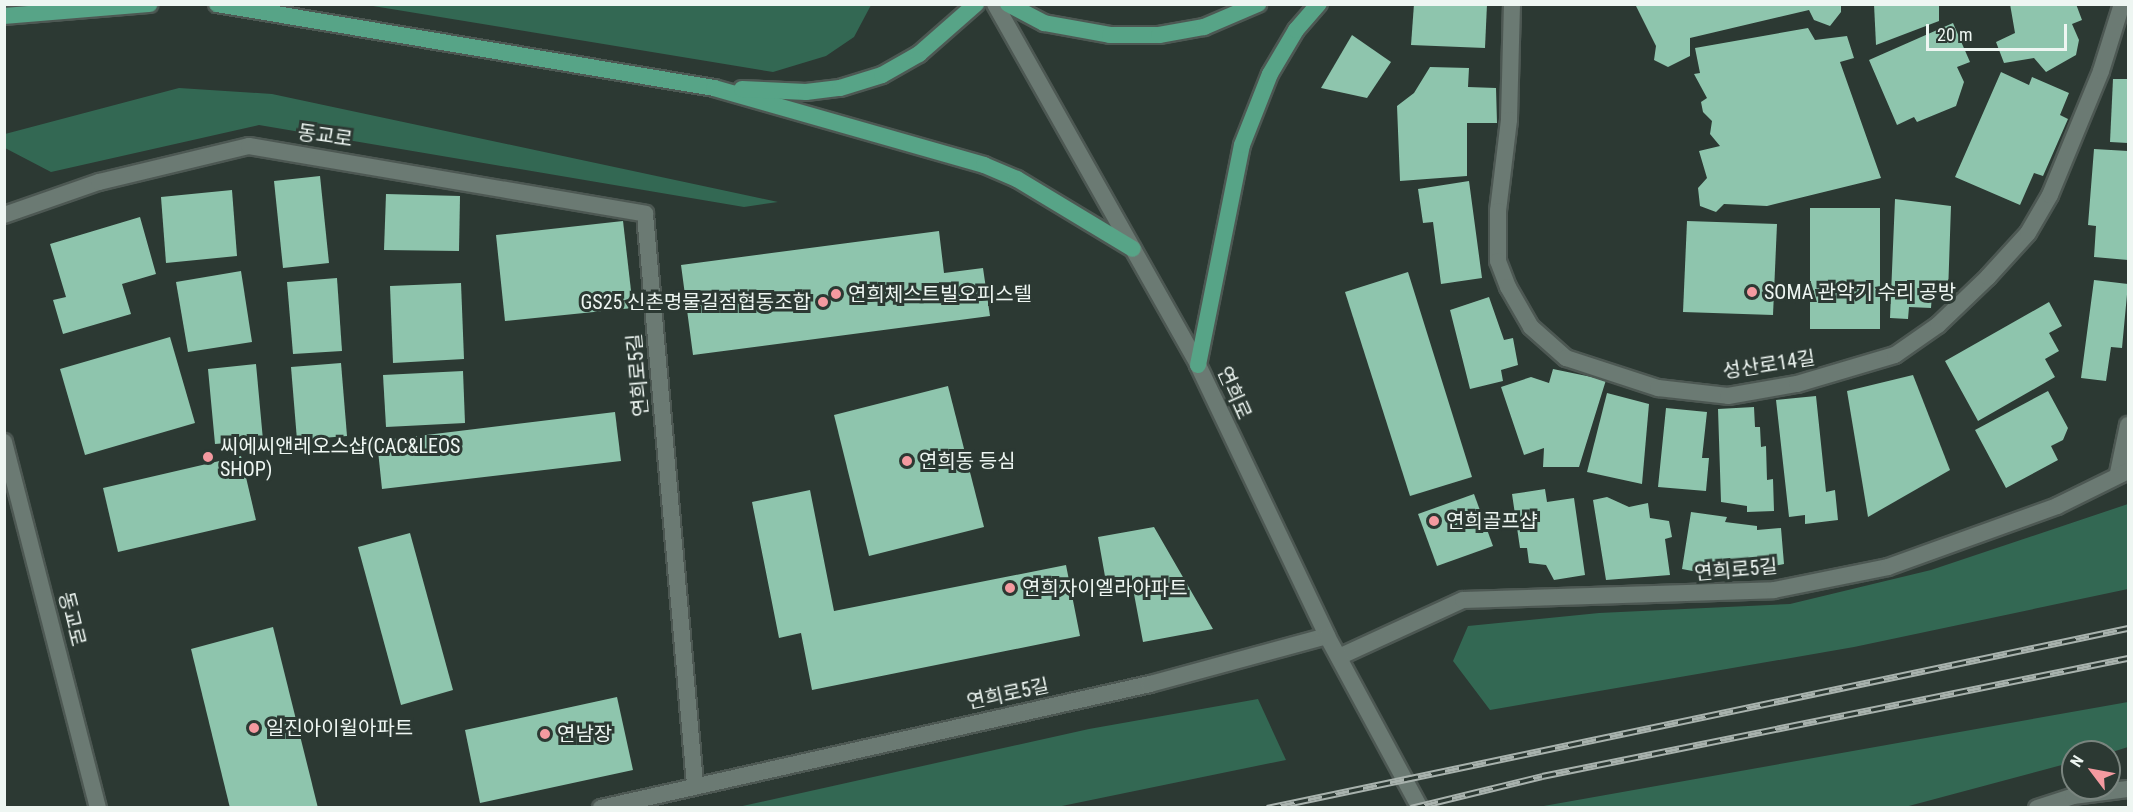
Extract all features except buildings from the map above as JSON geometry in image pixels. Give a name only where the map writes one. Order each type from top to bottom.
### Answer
[{"type":"main road","points":[[4,16],[150,4]]},
{"type":"main road","points":[[217,4],[714,88],[984,165],[1017,179],[1133,249]]},
{"type":"main road","points":[[714,88],[806,92],[861,81],[919,54],[976,4]]},
{"type":"main road","points":[[1008,4],[1044,23],[1139,35],[1204,27],[1258,4]]},
{"type":"main road","points":[[1198,365],[1242,145],[1270,74],[1296,30],[1319,4]]},
{"type":"street","name":"연희로","points":[[995,4],[1198,365],[1327,636],[1420,807]]},
{"type":"street","name":"성산로14길","points":[[1512,4],[1509,120],[1498,211],[1498,261],[1508,287],[1531,327],[1566,358],[1658,388],[1728,396],[1797,384],[1895,355],[1938,325],[1988,277],[2028,233],[2050,195],[2101,71],[2122,4]]},
{"type":"street","name":"동교로","points":[[4,215],[99,182],[249,146],[645,214]]},
{"type":"street","name":"연희로5길","points":[[645,214],[695,784]]},
{"type":"street","points":[[2123,472],[2128,425]]},
{"type":"street","name":"동교로","points":[[4,442],[98,807]]},
{"type":"street","name":"연희로5길","points":[[1339,657],[1463,600],[1774,590],[1888,567],[2057,506],[2123,472]]},
{"type":"street","name":"연희로5길","points":[[601,807],[695,784],[1150,684],[1327,636]]},
{"type":"street","points":[[2037,807],[2061,800]]},
{"type":"green space","points":[[367,5],[871,5],[854,37],[826,56],[773,72]]},
{"type":"green space","points":[[179,88],[272,94],[778,202],[744,207],[259,125],[51,172],[5,148],[5,134]]},
{"type":"green space","points":[[2128,504],[2128,589],[1854,647],[1490,710],[1453,661],[1468,626],[1599,613],[1790,604],[1931,570]]},
{"type":"green space","points":[[1258,699],[1286,760],[1057,807],[738,807],[1089,729]]},
{"type":"green space","points":[[2128,702],[2128,747],[2121,749],[2121,740],[2061,740],[2061,765],[1905,807],[1538,807]]},
{"type":"railway","points":[[1267,808],[2128,628]]},
{"type":"railway","points":[[1411,808],[1542,776],[2128,658]]},
{"type":"place","name":"SOMA 관악기 수리 공방","points":[[1752,292]]},
{"type":"place","name":"연희체스트빌오피스텔","points":[[836,294]]},
{"type":"place","name":"GS25 신촌명물길점협동조합","points":[[823,302]]},
{"type":"place","name":"씨에씨앤레오스샵(CAC&LEOS SHOP)","points":[[208,457]]},
{"type":"place","name":"연희동 등심","points":[[907,461]]},
{"type":"place","name":"연희골프샵","points":[[1434,521]]},
{"type":"place","name":"연희자이엘라아파트","points":[[1010,588]]},
{"type":"place","name":"일진아이윌아파트","points":[[254,728]]},
{"type":"place","name":"연남장","points":[[545,734]]}]
